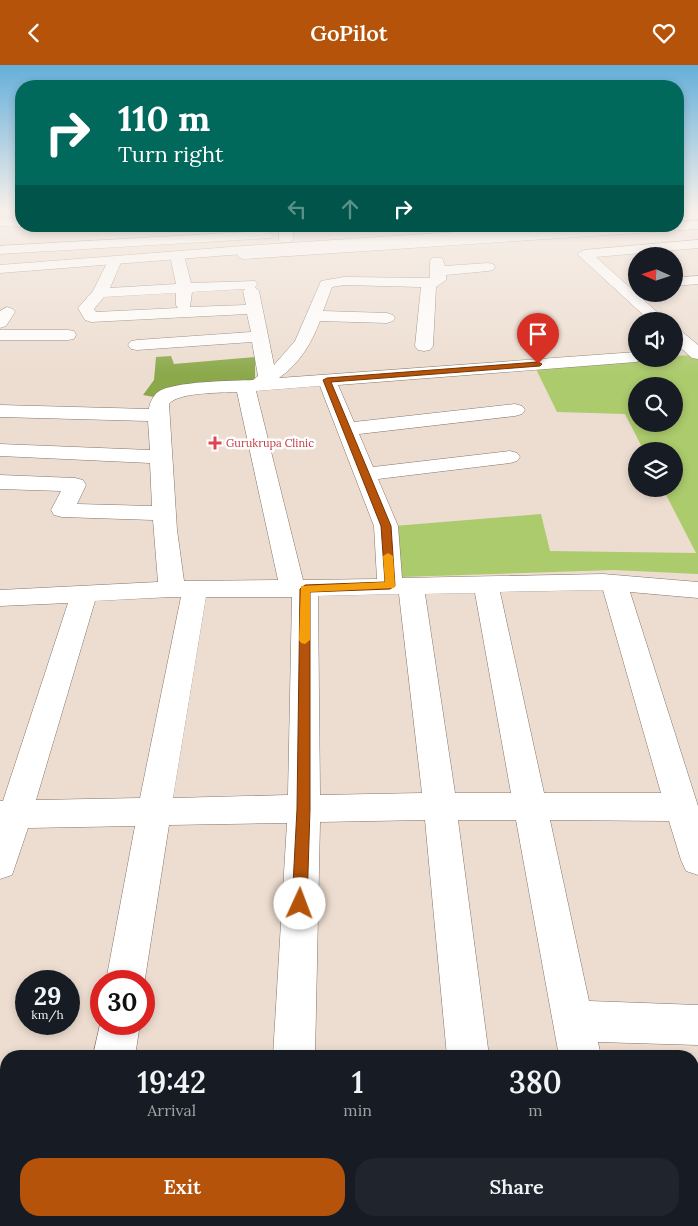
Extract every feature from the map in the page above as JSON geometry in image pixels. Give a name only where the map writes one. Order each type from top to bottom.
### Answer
[{"type":"street","points":[[111,266],[100,293],[86,308],[91,317],[255,309]]},
{"type":"street","points":[[179,266],[184,287],[184,313],[188,341]]},
{"type":"street","points":[[245,266],[260,336],[257,383],[299,589],[304,809],[294,1050]]},
{"type":"street","points":[[257,383],[280,369],[303,343],[326,284],[344,281],[429,284],[437,282],[438,266]]},
{"type":"street","points":[[447,266],[488,267]]},
{"type":"street","points":[[598,266],[649,312]]},
{"type":"street","points":[[683,281],[698,279]]},
{"type":"street","points":[[100,293],[250,284]]},
{"type":"street","points":[[424,346],[429,284]]},
{"type":"street","points":[[620,286],[628,286]]},
{"type":"street","points":[[322,292],[386,294]]},
{"type":"street","points":[[314,316],[386,318]]},
{"type":"street","points":[[0,335],[68,335]]},
{"type":"street","points":[[137,345],[260,336]]},
{"type":"street","points":[[683,336],[697,354]]},
{"type":"street","points":[[683,355],[697,354]]},
{"type":"street","points":[[128,970],[154,812],[184,589],[164,513],[158,415],[159,404],[165,396],[178,391],[257,383],[327,380],[628,358]]},
{"type":"street","points":[[327,380],[386,526],[401,585],[440,806],[467,1050]]},
{"type":"street","points":[[346,429],[515,410]]},
{"type":"street","points":[[0,411],[158,415]]},
{"type":"street","points":[[0,450],[161,457]]},
{"type":"street","points":[[364,474],[510,457]]},
{"type":"street","points":[[0,482],[75,485],[62,510],[164,513]]},
{"type":"street","points":[[614,583],[698,860]]},
{"type":"street","points":[[0,598],[184,589],[299,589],[401,585],[614,583],[698,589]]},
{"type":"street","points":[[486,584],[532,805],[577,1038],[698,1025]]},
{"type":"street","points":[[0,864],[7,815],[84,593]]},
{"type":"street","points":[[7,815],[440,806],[682,807]]},
{"type":"street","points":[[115,1050],[118,1035]]},
{"type":"green space","points":[[693,355],[698,360],[698,574],[614,570],[401,577],[394,526],[541,514],[550,551],[696,553],[667,497],[683,497],[683,442],[639,442],[634,432],[683,432],[683,377],[628,377],[628,420],[625,414],[557,412],[535,367],[628,360],[628,367],[683,367],[683,356]]},
{"type":"green space","points":[[171,356],[174,364],[255,357],[255,380],[154,397],[143,395],[154,380],[156,357]]},
{"type":"slow traffic","points":[[305,640],[305,589],[390,586],[388,556]]},
{"type":"place","name":"Gurukrupa Clinic","points":[[215,443]]},
{"type":"route","points":[[300,904],[304,809],[305,589],[390,586],[386,526],[327,380],[389,377],[538,364]]}]
